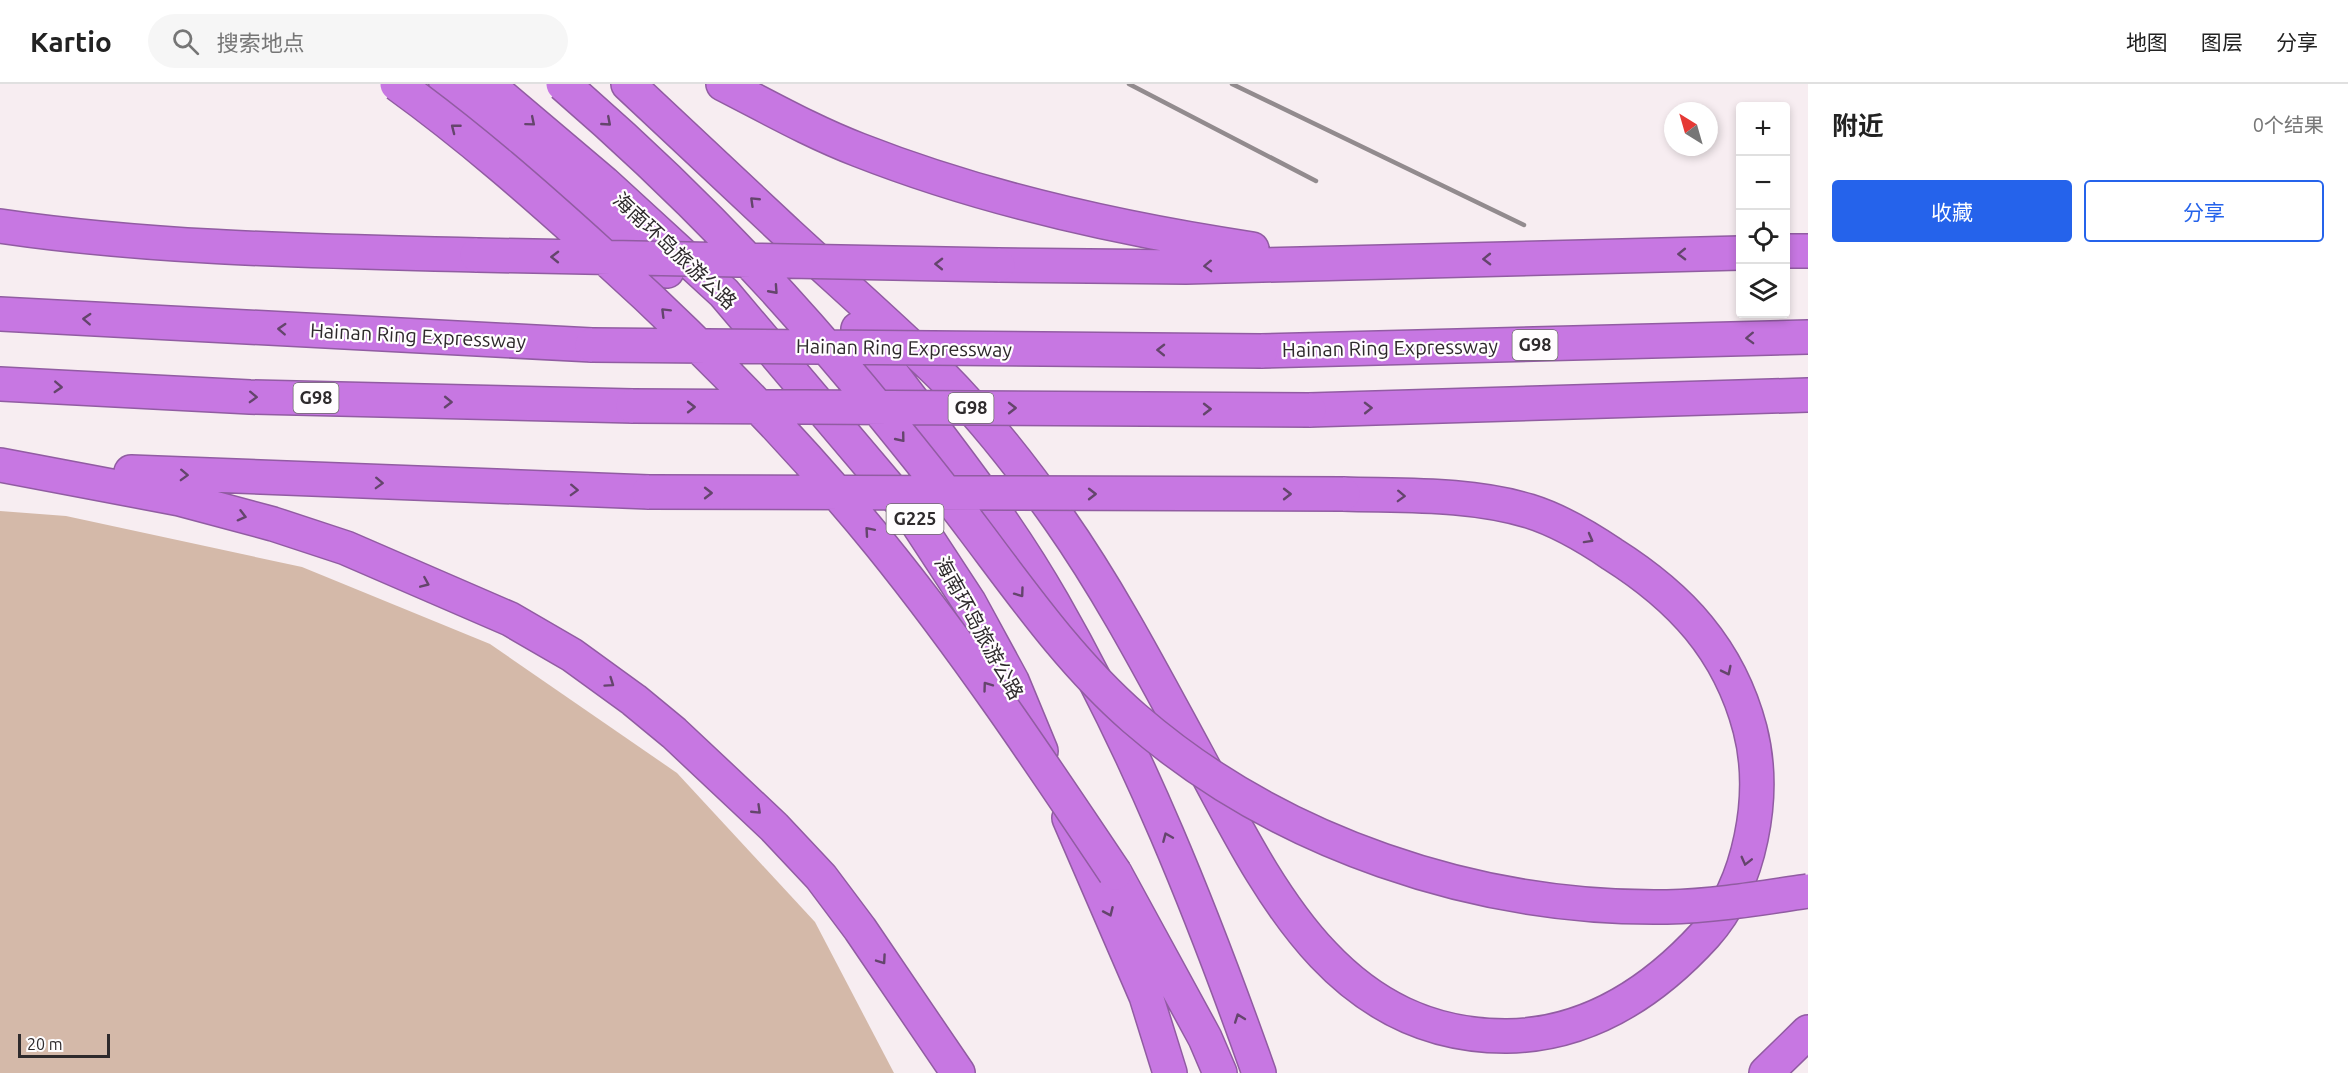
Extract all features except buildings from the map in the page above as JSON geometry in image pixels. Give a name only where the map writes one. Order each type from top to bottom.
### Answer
[{"type":"highway","points":[[397,84],[486,152],[658,306],[767,417],[879,543],[951,636],[1027,741],[1115,873],[1205,1038],[1220,1073]]},
{"type":"highway","points":[[446,84],[804,388]]},
{"type":"highway","name":"海南环岛旅游公路","points":[[487,84],[604,183],[724,293],[912,515],[969,602],[1012,681],[1146,996],[1170,1073]]},
{"type":"highway","points":[[563,84],[673,184],[772,288],[861,388],[1057,638],[1133,717],[1208,773],[1271,812],[1346,846],[1419,872],[1495,892],[1573,902],[1666,907],[1742,901],[1808,891]]},
{"type":"highway","points":[[0,465],[151,474],[649,492],[1343,494],[1468,499],[1531,512],[1588,538],[1635,568],[1680,604],[1716,648],[1736,690],[1751,732],[1755,781],[1754,829],[1744,870],[1714,925],[1679,964],[1648,990],[1610,1011],[1565,1028],[1524,1035],[1479,1036],[1439,1028],[1402,1014],[1366,994],[1326,960],[1293,920],[1255,862],[1148,665],[1059,519],[1001,444],[944,378],[628,84]]},
{"type":"highway","points":[[723,84],[786,117],[857,149],[924,174],[1057,212],[1188,239],[1275,253],[1391,261]]},
{"type":"highway","points":[[0,226],[83,238],[370,253],[998,265],[1186,267],[1736,252]]},
{"type":"highway","points":[[787,233],[990,507],[1052,601],[1133,757],[1232,999],[1259,1073]]},
{"type":"highway","points":[[1790,251],[1808,251]]},
{"type":"highway","name":"Hainan Ring Expressway","points":[[0,314],[592,345],[1261,351],[1808,337]]},
{"type":"highway","name":"G98","points":[[0,384],[250,397],[633,406],[1310,410],[1808,395]]},
{"type":"highway","points":[[0,465],[180,499],[346,548],[510,619],[562,650],[642,706],[720,773],[821,877],[860,929],[958,1073]]},
{"type":"highway","points":[[1766,1073],[1808,1032]]},
{"type":"shaded area","points":[[0,511],[66,516],[302,567],[490,644],[677,773],[815,922],[894,1073],[0,1073]]},
{"type":"railway","points":[[1129,84],[1316,181]]},
{"type":"railway","points":[[1232,84],[1524,225]]}]
